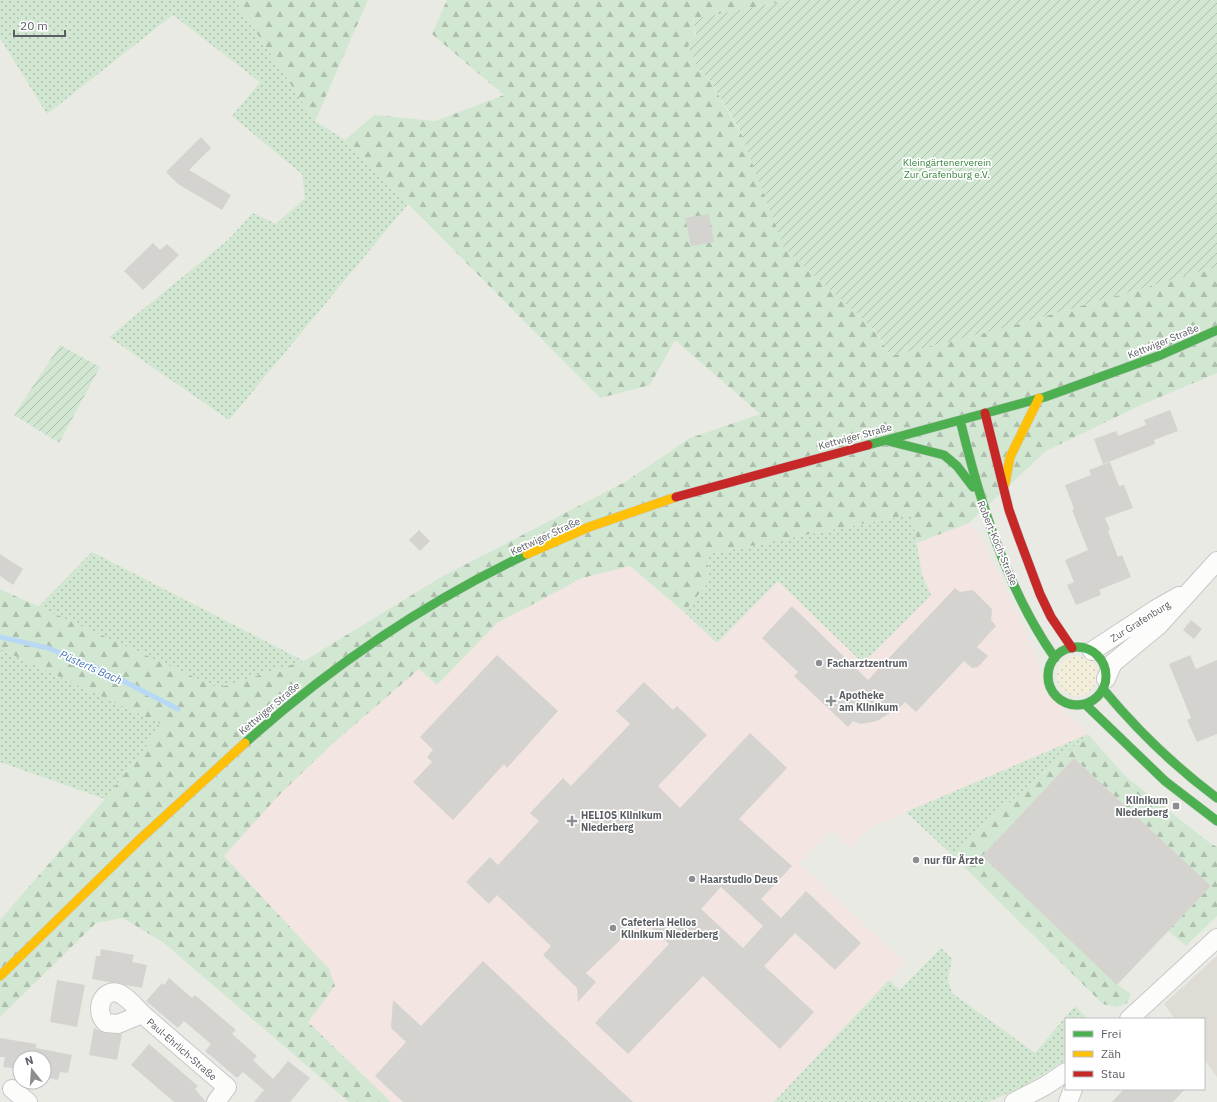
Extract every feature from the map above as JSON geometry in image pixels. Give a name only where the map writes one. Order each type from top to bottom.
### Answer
[{"type":"main road","name":"Kettwiger Straße","points":[[0,976],[158,820],[265,725],[315,684],[348,660],[422,612],[530,554],[593,525],[631,511],[668,499],[1039,398],[1118,371],[1217,330]]},
{"type":"main road","points":[[1004,490],[1010,457],[1039,398]]},
{"type":"main road","name":"Robert-Koch-Straße","points":[[985,413],[1009,510],[1040,594],[1051,617],[1072,648]]},
{"type":"main road","name":"Robert-Koch-Straße","points":[[960,420],[980,498],[1006,567],[1041,636],[1055,658]]},
{"type":"main road","points":[[883,440],[944,455],[957,466],[980,498]]},
{"type":"main road","points":[[1105,684],[1096,699],[1085,704],[1073,705],[1061,700],[1053,692],[1049,682],[1048,673],[1055,658],[1063,652],[1072,648],[1082,648],[1092,651],[1102,663],[1105,684],[1135,728],[1161,754],[1217,798]]},
{"type":"main road","points":[[1085,704],[1151,770],[1193,805],[1217,821]]},
{"type":"street","name":"Zur Grafenburg","points":[[1105,684],[1113,663],[1159,626],[1217,561]]},
{"type":"street","name":"Zur Grafenburg","points":[[1092,651],[1156,609],[1189,591]]},
{"type":"street","points":[[1130,1018],[1217,938]]},
{"type":"street","name":"Paul-Ehrlich-Straße","points":[[142,1014],[226,1087],[216,1102]]},
{"type":"street","points":[[1014,1102],[1045,1086],[1065,1073]]},
{"type":"street","points":[[13,1090],[28,1102]]},
{"type":"street","points":[[1068,1102],[1073,1090]]},
{"type":"shaded area","name":"HELIOS Klinikum Niederberg","points":[[969,523],[983,541],[1033,648],[1047,693],[1088,734],[868,829],[850,848],[831,830],[799,863],[905,963],[774,1102],[391,1102],[308,1022],[335,986],[224,856],[280,794],[331,745],[419,669],[437,685],[497,623],[582,578],[630,566],[717,642],[778,581],[863,663],[930,595],[922,575],[917,543]]},
{"type":"shaded area","points":[[1217,956],[1217,1077],[1205,1060],[1205,1018],[1174,1018],[1164,1004]]},
{"type":"green space","points":[[0,0],[235,0],[315,121],[345,140],[408,204],[229,420],[109,337],[228,240],[253,213],[276,224],[305,198],[302,174],[232,116],[260,82],[173,15],[47,114],[0,38]]},
{"type":"green space","points":[[235,0],[368,0],[315,121]]},
{"type":"green space","points":[[447,0],[791,0],[693,19],[699,69],[709,79],[742,135],[891,356],[1011,326],[1217,267],[1217,373],[1141,405],[1046,451],[969,523],[917,543],[912,514],[704,555],[709,569],[708,583],[684,612],[630,566],[582,578],[497,623],[437,685],[419,669],[331,745],[280,794],[224,856],[329,969],[335,986],[308,1022],[391,1102],[349,1102],[164,943],[123,918],[96,923],[0,1017],[0,920],[105,799],[163,725],[0,649],[0,589],[218,688],[304,661],[443,576],[625,482],[690,438],[760,414],[675,340],[650,385],[600,398],[345,140],[374,115],[435,121],[504,95],[432,34]]},
{"type":"green space","name":"Kleingärtenerverein Zur Grafenburg e.V.","points":[[791,0],[1217,0],[1217,267],[1011,326],[891,356],[874,329],[784,248],[739,128],[709,79],[699,69],[688,46],[696,35],[693,19]]},
{"type":"green space","points":[[60,345],[100,367],[59,443],[14,415]]},
{"type":"green space","points":[[912,514],[922,575],[931,595],[863,663],[778,581],[717,643],[684,612],[708,583],[709,569],[704,555]]},
{"type":"green space","points":[[92,552],[304,661],[218,688],[38,607]]},
{"type":"green space","points":[[0,649],[163,725],[105,799],[0,762]]},
{"type":"green space","points":[[1088,734],[951,854],[906,812]]},
{"type":"green space","points":[[1088,734],[1125,776],[1211,844],[1217,847],[1217,916],[1186,946],[1168,931],[1211,886],[1074,758],[982,856],[1117,984],[1131,994],[1127,1003],[1117,1007],[1103,1004],[951,854]]},
{"type":"green space","points":[[941,948],[952,959],[948,979],[952,993],[1035,1053],[1075,1006],[1087,1018],[1065,1018],[1065,1061],[1020,1088],[988,1102],[774,1102],[889,980],[900,990]]},
{"type":"sand","points":[[1081,656],[1088,659],[1094,665],[1097,676],[1096,684],[1088,693],[1081,696],[1073,696],[1066,693],[1058,684],[1057,672],[1060,665],[1069,657]]},
{"type":"building","points":[[201,137],[211,148],[189,170],[231,195],[222,210],[178,184],[166,172]]},
{"type":"building","points":[[709,214],[714,242],[691,246],[685,218]]},
{"type":"building","points":[[153,243],[160,250],[167,244],[179,255],[143,290],[124,271]]},
{"type":"building","points":[[1170,410],[1178,431],[1154,440],[1155,444],[1103,464],[1094,439],[1116,431],[1118,436],[1146,425],[1144,420]]},
{"type":"building","points":[[1110,462],[1119,486],[1124,485],[1133,508],[1105,518],[1110,530],[1108,531],[1118,557],[1122,555],[1131,577],[1099,590],[1101,595],[1076,605],[1067,585],[1074,582],[1065,560],[1088,550],[1072,510],[1074,509],[1065,485],[1091,475],[1089,470]]},
{"type":"building","points":[[419,530],[430,541],[420,551],[409,540]]},
{"type":"building","points":[[0,554],[23,569],[13,585],[0,576]]},
{"type":"building","points":[[955,588],[960,592],[973,590],[992,609],[991,620],[996,626],[977,647],[988,656],[978,667],[972,668],[964,661],[916,712],[905,702],[894,714],[892,712],[877,721],[861,724],[853,721],[848,727],[794,676],[798,672],[762,638],[792,606],[868,680]]},
{"type":"building","points":[[1191,620],[1202,629],[1194,639],[1183,630]]},
{"type":"building","points":[[497,655],[558,711],[507,768],[504,764],[453,820],[413,782],[432,762],[427,757],[433,750],[420,737]]},
{"type":"building","points":[[1190,655],[1196,669],[1217,660],[1217,734],[1197,742],[1187,720],[1191,718],[1169,664]]},
{"type":"building","points":[[644,682],[673,710],[677,706],[707,735],[658,786],[680,808],[750,733],[787,768],[739,819],[792,866],[761,899],[781,918],[806,891],[861,943],[835,970],[795,933],[764,966],[814,1012],[780,1049],[703,976],[628,1054],[595,1023],[669,944],[642,919],[586,973],[596,982],[578,1002],[577,988],[543,955],[551,946],[497,895],[489,904],[466,882],[490,857],[498,865],[539,821],[530,813],[563,778],[571,786],[630,724],[616,711]],"holes":[[[721,887],[763,926],[743,948],[701,909]]]},
{"type":"building","points":[[1074,758],[1211,886],[1117,985],[982,856]]},
{"type":"building","points":[[101,949],[134,955],[132,962],[147,965],[142,988],[92,979],[96,956],[100,956]]},
{"type":"building","points":[[483,961],[633,1102],[403,1102],[375,1076],[406,1042],[391,1028],[393,1000],[421,1026]]},
{"type":"building","points":[[169,978],[192,998],[195,995],[236,1030],[232,1034],[257,1056],[253,1060],[273,1079],[288,1061],[310,1078],[290,1102],[254,1102],[264,1090],[243,1072],[237,1078],[205,1051],[211,1044],[184,1021],[178,1028],[146,1001],[162,983],[164,985]]},
{"type":"building","points":[[57,980],[85,985],[77,1027],[50,1022]]},
{"type":"building","points":[[94,1028],[105,1033],[122,1034],[117,1060],[89,1055]]},
{"type":"building","points":[[0,1038],[36,1044],[36,1048],[46,1050],[12,1050],[12,1068],[3,1067],[5,1057],[0,1057]]},
{"type":"building","points":[[149,1044],[198,1086],[195,1089],[206,1102],[174,1102],[131,1065]]},
{"type":"building","points":[[52,1051],[72,1055],[68,1073],[60,1072],[58,1080],[52,1079]]},
{"type":"building","points":[[1123,1090],[1184,1090],[1173,1102],[1112,1102]]},
{"type":"waterway","name":"Püsterts Bach","points":[[0,637],[48,648],[100,669],[178,709]]},
{"type":"traffic: fast","points":[[868,445],[1045,397],[1161,355],[1217,330]]},
{"type":"traffic: fast","points":[[960,420],[976,482],[997,544],[1022,603],[1055,658]]},
{"type":"traffic: fast","points":[[888,441],[944,455],[957,466],[973,487]]},
{"type":"traffic: fast","points":[[245,743],[310,688],[379,638],[451,594],[527,554]]},
{"type":"traffic: fast","points":[[1077,647],[1093,652],[1101,660],[1106,676],[1101,692],[1093,700],[1077,705],[1061,700],[1053,692],[1048,676],[1053,660],[1061,652],[1077,647]]},
{"type":"traffic: fast","points":[[1103,689],[1129,719],[1157,747],[1201,786],[1217,798]]},
{"type":"traffic: fast","points":[[1085,704],[1165,781],[1217,821]]},
{"type":"traffic: slow","points":[[1005,484],[1010,457],[1039,398]]},
{"type":"traffic: slow","points":[[527,554],[589,527],[676,497]]},
{"type":"traffic: slow","points":[[0,976],[139,840],[245,743]]},
{"type":"traffic: jam","points":[[985,413],[1009,510],[1019,538],[1040,594],[1051,617],[1072,648]]},
{"type":"traffic: jam","points":[[676,497],[868,445]]},
{"type":"place","name":"Facharztzentrum","points":[[819,663]]},
{"type":"place","name":"Apotheke am Klinikum","points":[[831,701]]},
{"type":"place","name":"Klinikum Niederberg","points":[[1176,806]]},
{"type":"place","name":"HELIOS Klinikum Niederberg","points":[[572,821]]},
{"type":"place","name":"nur für Ärzte","points":[[916,860]]},
{"type":"place","name":"Haarstudio Deus","points":[[692,879]]},
{"type":"place","name":"Cafeteria Helios Klinikum Niederberg","points":[[613,928]]}]
